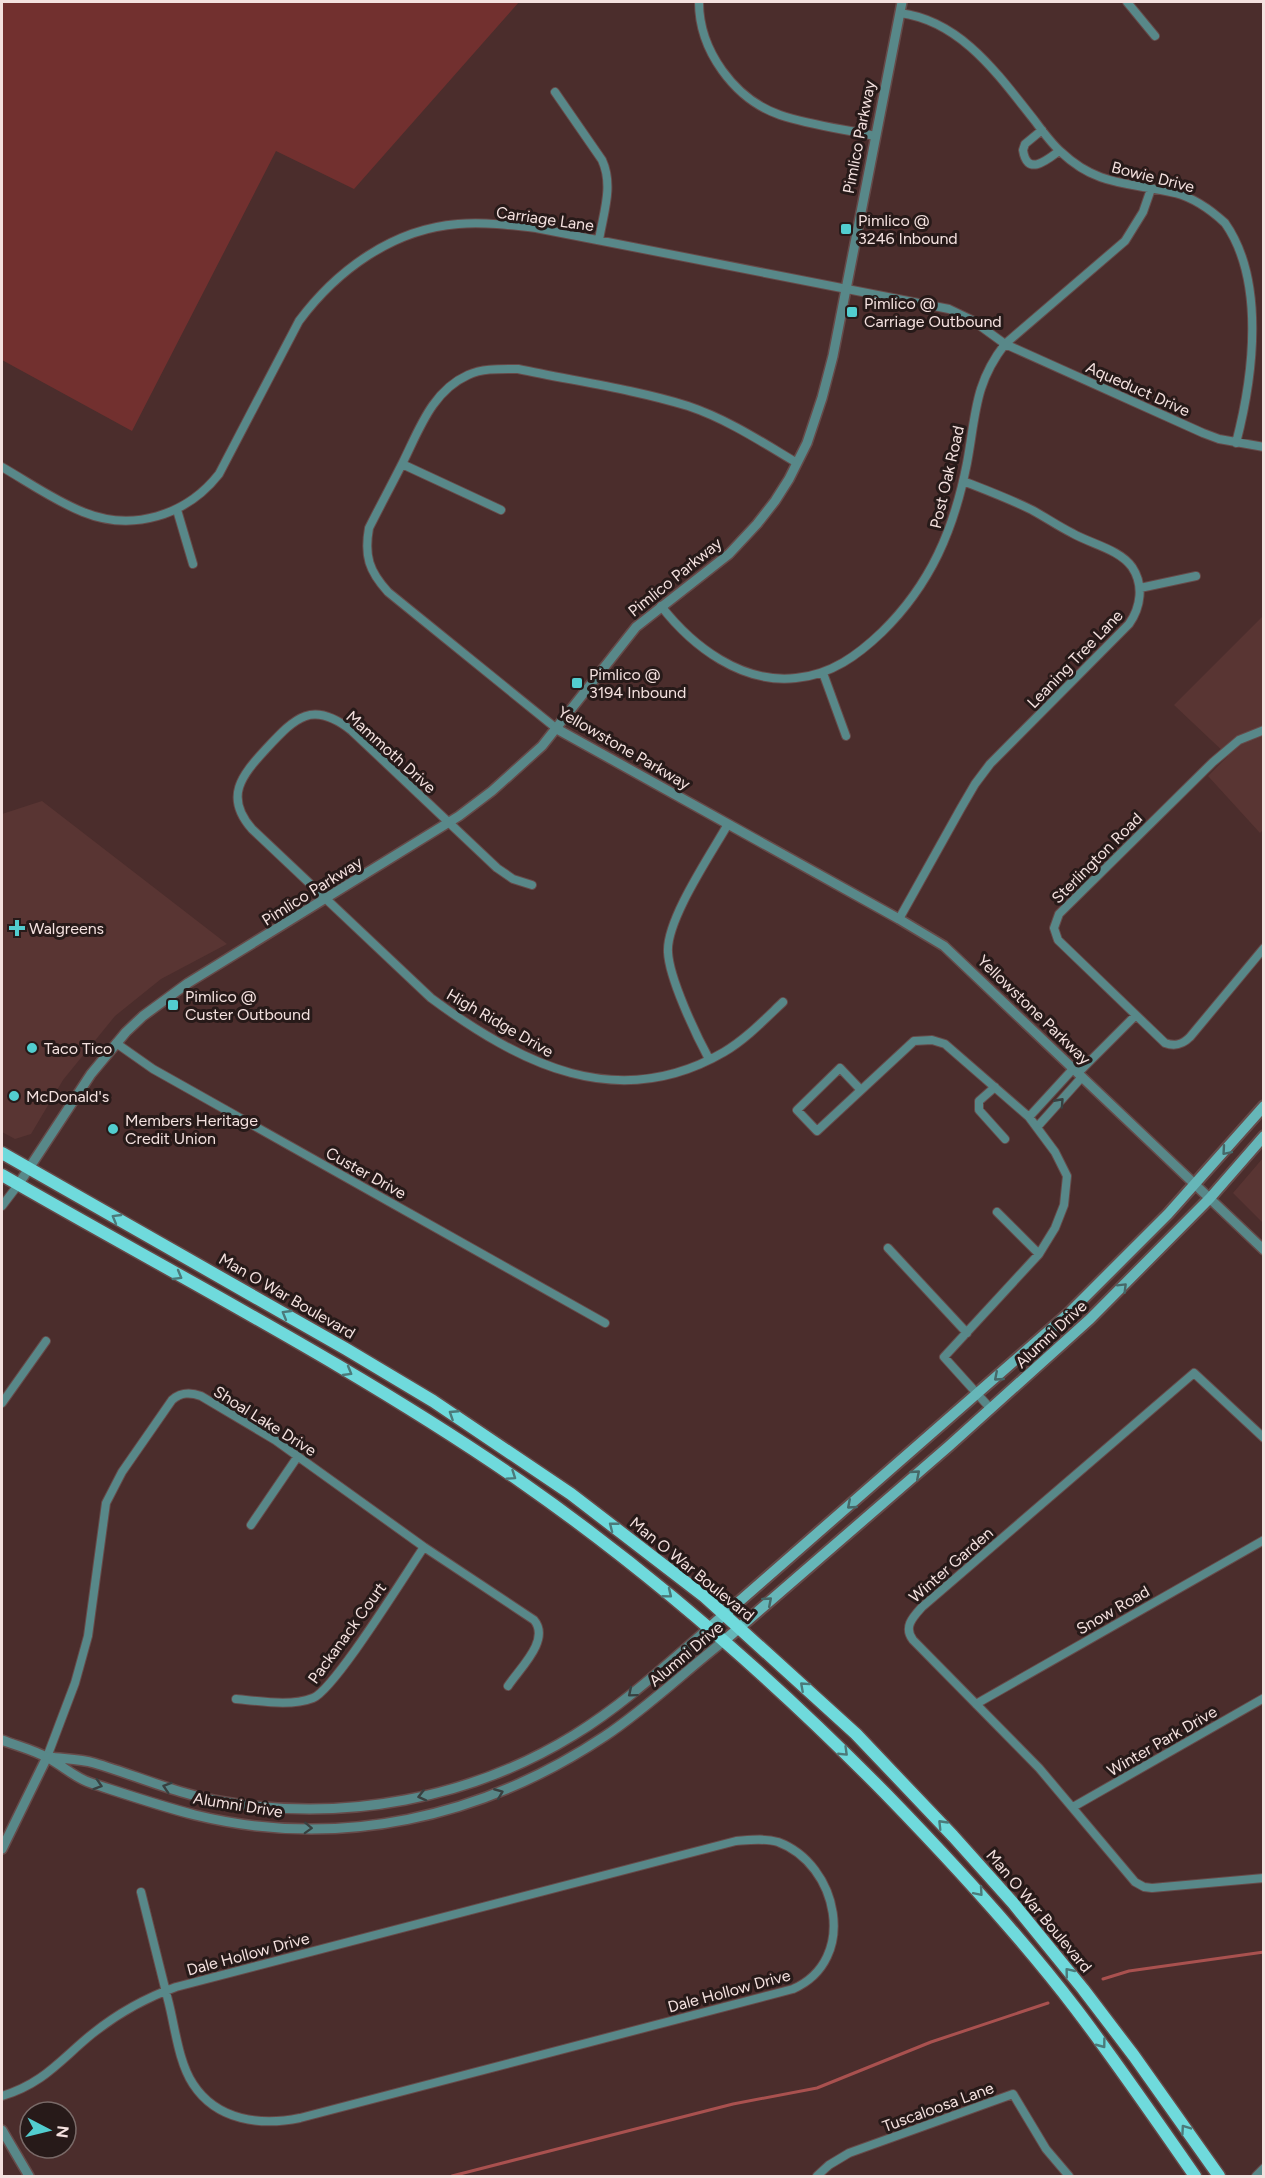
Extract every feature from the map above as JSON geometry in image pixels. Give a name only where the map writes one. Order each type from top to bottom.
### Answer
[{"type":"main road","name":"Alumni Drive","points":[[709,1628],[1069,1313],[1195,1185],[1263,1106]]},
{"type":"main road","name":"Alumni Drive","points":[[725,1640],[1090,1319],[1210,1198],[1263,1136]]},
{"type":"main road","name":"Man O War Boulevard","points":[[2,1153],[433,1401],[571,1494],[724,1614],[856,1734],[1013,1903],[1103,2015],[1219,2176]]},
{"type":"main road","name":"Man O War Boulevard","points":[[2,1175],[427,1419],[549,1502],[610,1547],[725,1640],[845,1753],[982,1896],[1073,2005],[1134,2086],[1195,2176]]},
{"type":"street","points":[[699,2],[708,46],[719,67],[746,96],[779,115],[875,136]]},
{"type":"street","name":"Pimlico Parkway","points":[[2,1206],[74,1098],[116,1043],[134,1024],[168,996],[449,823],[492,791],[542,746],[636,627],[707,572],[746,537],[775,501],[798,463],[822,398],[902,2]]},
{"type":"street","points":[[1127,2],[1155,36]]},
{"type":"street","name":"Bowie Drive","points":[[900,13],[931,22],[971,47],[996,72],[1059,151],[1076,165],[1099,178],[1119,184],[1177,194],[1216,214],[1242,243],[1251,260],[1258,283]]},
{"type":"street","points":[[555,92],[606,169],[608,186],[598,240]]},
{"type":"street","points":[[1042,130],[1025,144],[1023,150],[1026,161],[1030,164],[1041,164],[1059,151]]},
{"type":"street","name":"Post Oak Road","points":[[661,606],[674,624],[709,653],[746,672],[781,680],[823,673],[852,658],[870,644],[912,599],[932,569],[948,534],[963,482],[980,388],[990,365],[1005,344],[1125,241],[1143,212],[1151,189]]},
{"type":"street","name":"Carriage Lane","points":[[2,469],[81,511],[101,518],[134,521],[177,510],[203,491],[219,474],[299,321],[316,298],[358,261],[384,246],[430,229],[456,224],[512,225],[949,309],[972,320],[1005,344]]},
{"type":"street","points":[[1236,443],[1259,343],[1259,294]]},
{"type":"street","name":"Aqueduct Drive","points":[[1005,344],[1203,433],[1236,443],[1263,447]]},
{"type":"street","name":"Yellowstone Parkway","points":[[798,463],[735,427],[689,406],[518,369],[498,368],[468,374],[438,397],[423,421],[369,528],[368,557],[376,579],[388,592],[556,729],[944,946],[1263,1250]]},
{"type":"street","points":[[402,464],[501,510]]},
{"type":"street","points":[[963,482],[1029,509],[1071,533],[1119,555],[1133,568],[1140,588],[1196,576]]},
{"type":"street","points":[[177,510],[193,564]]},
{"type":"street","name":"Leaning Tree Lane","points":[[899,919],[975,784],[1002,750],[1130,624],[1137,610],[1140,588]]},
{"type":"street","points":[[823,673],[846,736]]},
{"type":"street","name":"Mammoth Drive","points":[[326,900],[252,829],[239,811],[237,801],[238,790],[248,768],[288,725],[298,718],[319,715],[339,721],[497,868],[513,879],[532,885]]},
{"type":"street","name":"Sterlington Road","points":[[1135,1016],[1059,940],[1054,928],[1055,921],[1059,914],[1213,762],[1239,740],[1263,730]]},
{"type":"street","points":[[709,1059],[699,1041],[672,972],[668,952],[676,916],[728,824]]},
{"type":"street","name":"High Ridge Drive","points":[[326,900],[438,1003],[507,1046],[553,1068],[587,1078],[638,1080],[679,1073],[741,1041],[783,1002]]},
{"type":"street","points":[[1029,1117],[1078,1073],[1135,1016],[1166,1043],[1182,1044],[1263,948]]},
{"type":"street","points":[[860,1089],[840,1068],[797,1110],[818,1131],[860,1089],[914,1041],[932,1040],[945,1044],[1038,1126],[1067,1176],[1064,1205],[1055,1228],[1039,1254],[944,1357],[990,1408]]},
{"type":"street","name":"Custer Drive","points":[[116,1043],[160,1073],[605,1323]]},
{"type":"street","points":[[1038,1126],[1078,1073]]},
{"type":"street","points":[[995,1087],[980,1101],[979,1110],[1005,1139]]},
{"type":"street","points":[[997,1212],[1039,1254]]},
{"type":"street","points":[[888,1248],[967,1333]]},
{"type":"street","points":[[2,1403],[46,1341]]},
{"type":"street","name":"Winter Garden","points":[[1263,1438],[1194,1373],[922,1606],[908,1628],[909,1635],[1038,1768],[1128,1875],[1144,1887],[1163,1888],[1263,1878]]},
{"type":"street","name":"Shoal Lake Drive","points":[[47,1757],[75,1683],[88,1636],[106,1503],[122,1472],[172,1400],[180,1394],[201,1396],[275,1440],[424,1547],[534,1620],[539,1626],[538,1643],[508,1686]]},
{"type":"street","points":[[251,1525],[298,1456]]},
{"type":"street","name":"Snow Road","points":[[976,1704],[1263,1540]]},
{"type":"street","name":"Packanack Court","points":[[236,1699],[283,1702],[300,1701],[318,1696],[336,1676],[424,1547]]},
{"type":"street","name":"Alumni Drive","points":[[47,1757],[92,1762],[204,1798],[275,1808],[358,1807],[415,1798],[485,1778],[537,1756],[575,1735],[624,1700],[709,1628]]},
{"type":"street","name":"Alumni Drive","points":[[2,1740],[47,1757],[87,1782],[175,1809],[217,1819],[261,1826],[310,1828],[340,1828],[391,1823],[471,1803],[541,1774],[569,1759],[633,1716],[725,1640]]},
{"type":"street","name":"Winter Park Drive","points":[[1073,1807],[1263,1698]]},
{"type":"street","points":[[2,1849],[47,1757]]},
{"type":"street","name":"Dale Hollow Drive","points":[[2,2096],[40,2080],[93,2033],[117,2016],[166,1991],[226,1973],[736,1841],[758,1839],[776,1842],[800,1855],[821,1881],[834,1912],[833,1939],[828,1954],[812,1977],[793,1989],[279,2122],[243,2119],[212,2104],[193,2084],[186,2070],[166,1991]]},
{"type":"street","points":[[141,1892],[166,1991]]},
{"type":"street","name":"Tuscaloosa Lane","points":[[817,2176],[829,2165],[849,2153],[1013,2094],[1046,2149],[1070,2176]]},
{"type":"street","points":[[2,2130],[29,2176]]},
{"type":"street","points":[[1256,2176],[1263,2169]]},
{"type":"shaded area","points":[[2,2],[519,2],[354,189],[276,151],[132,431],[2,360]]},
{"type":"shaded area","points":[[1263,616],[1264,829],[1260,833],[1208,776],[1228,756],[1174,705]]},
{"type":"shaded area","points":[[42,801],[227,944],[161,979],[115,1016],[63,1080],[31,1134],[15,1139],[2,1132],[2,814]]},
{"type":"shaded area","points":[[1263,1158],[1263,1223],[1233,1193]]},
{"type":"waterway","points":[[1103,1979],[1129,1971],[1264,1952]]},
{"type":"waterway","points":[[452,2176],[733,2104],[817,2088],[931,2042],[1048,2003]]},
{"type":"place","name":"Pimlico @ 3246 Inbound","points":[[846,229]]},
{"type":"place","name":"Pimlico @ Carriage Outbound","points":[[852,312]]},
{"type":"place","name":"Pimlico @ 3194 Inbound","points":[[577,683]]},
{"type":"place","name":"Walgreens","points":[[17,928]]},
{"type":"place","name":"Pimlico @ Custer Outbound","points":[[173,1005]]},
{"type":"place","name":"Taco Tico","points":[[32,1048]]},
{"type":"place","name":"McDonald's","points":[[14,1096]]},
{"type":"place","name":"Members Heritage Credit Union","points":[[113,1129]]}]
